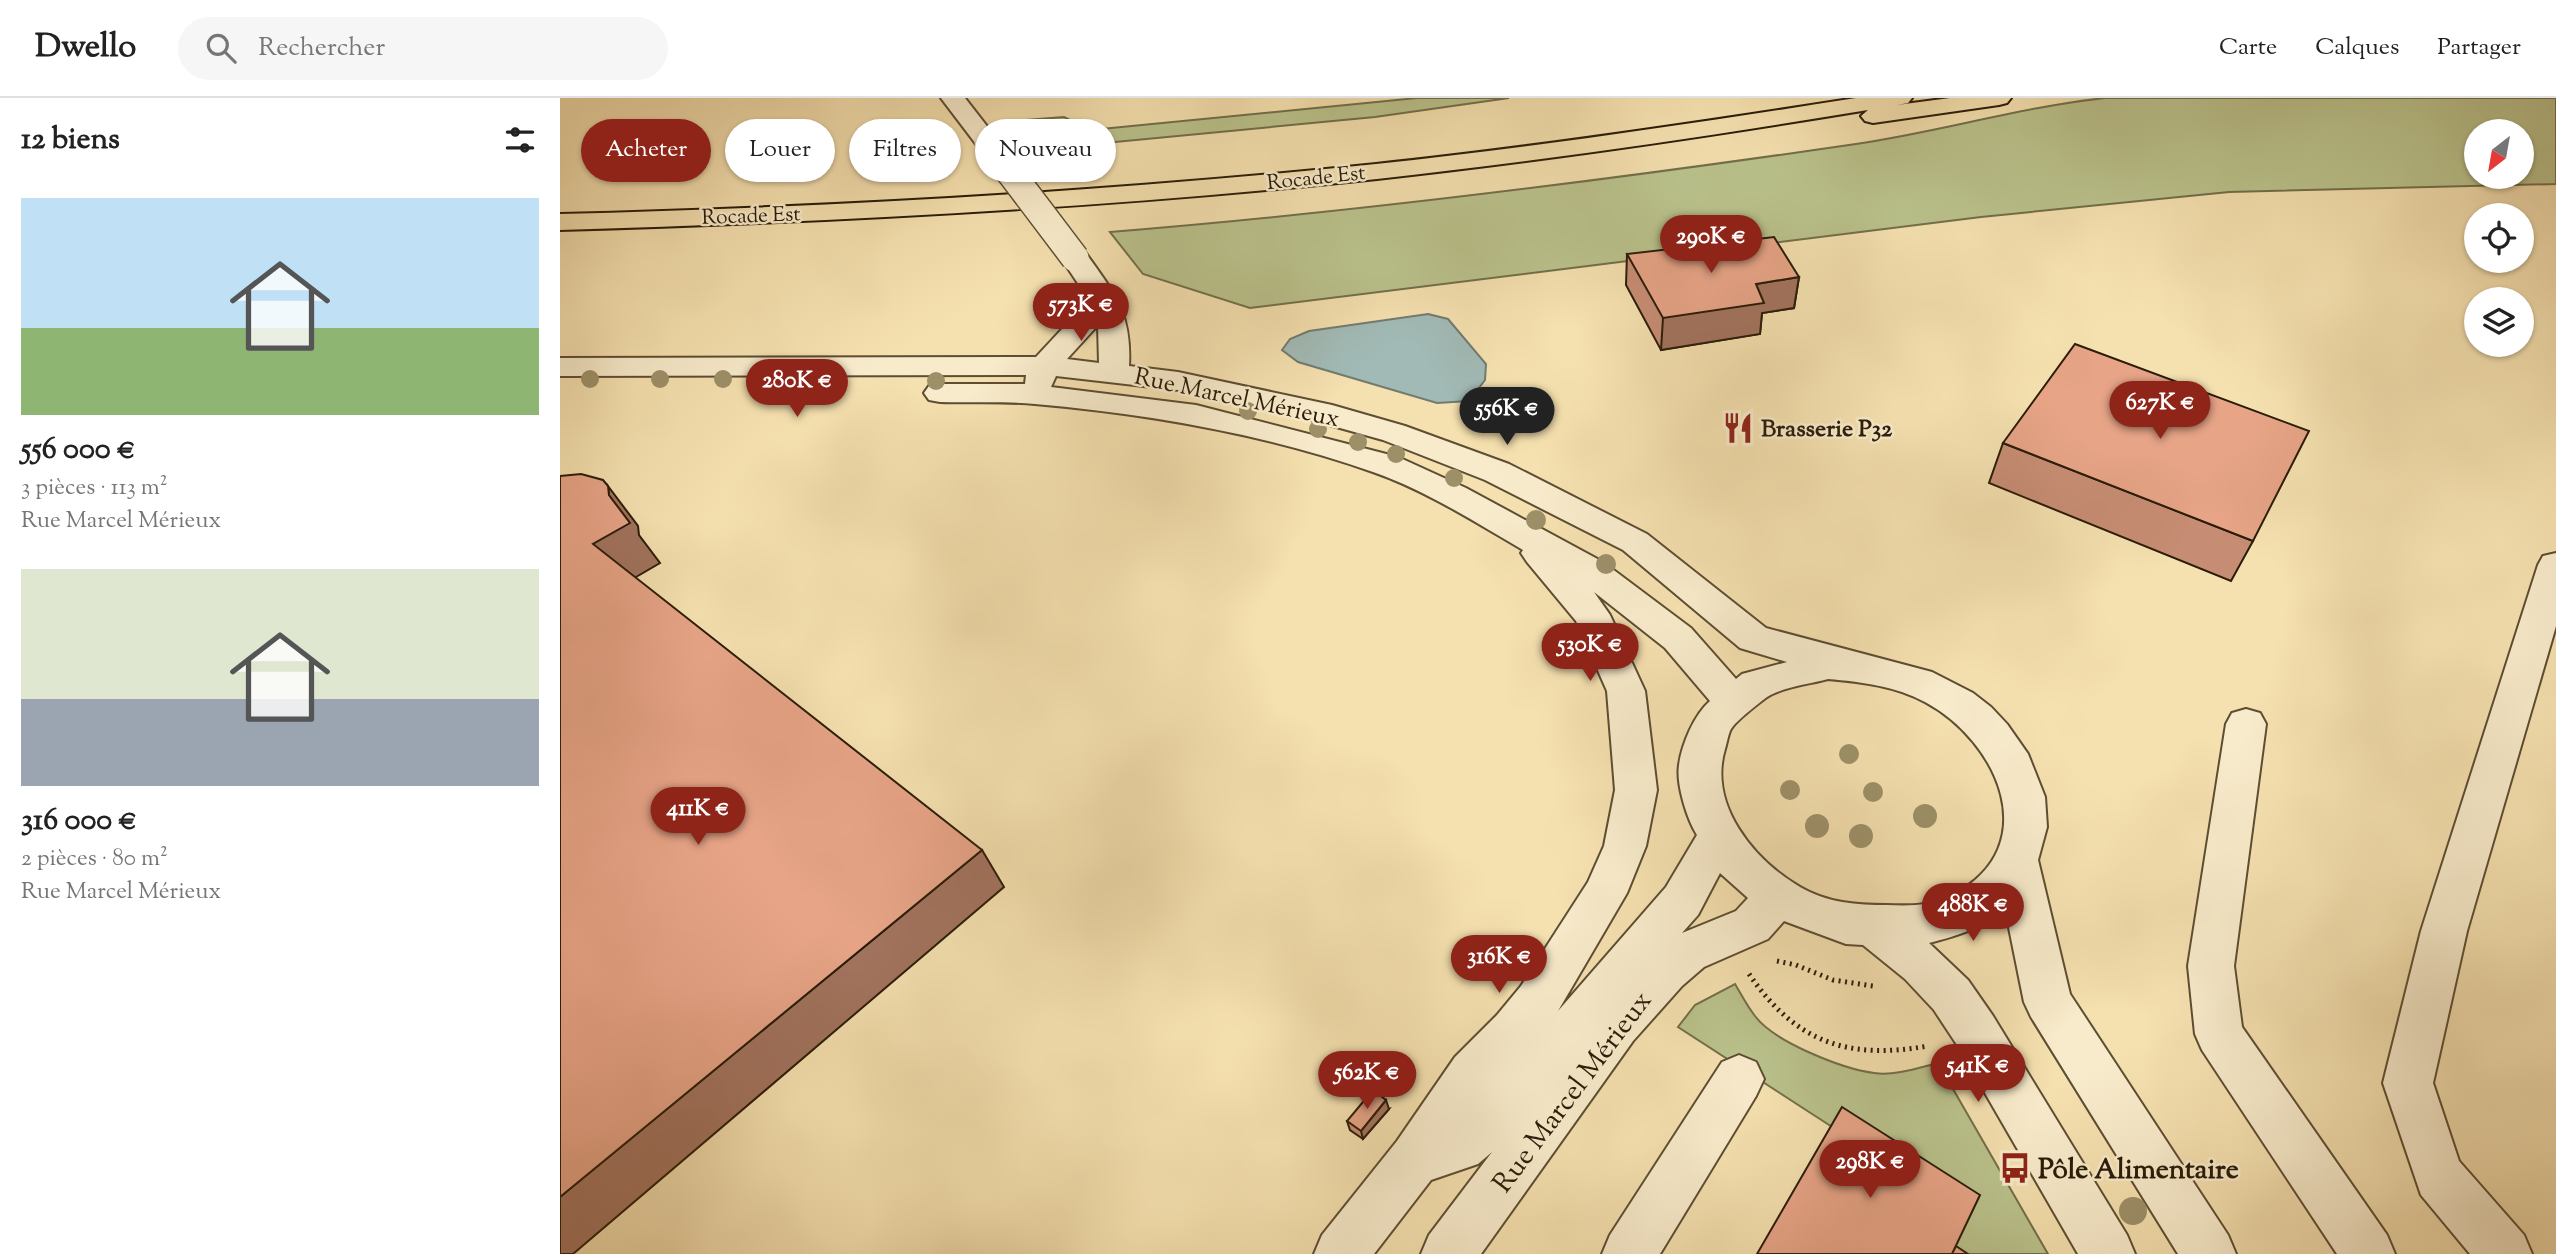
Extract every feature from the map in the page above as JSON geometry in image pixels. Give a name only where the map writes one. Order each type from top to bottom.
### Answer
[{"type":"highway","name":"Rocade Est","points":[[560,199],[897,187],[1267,160],[1776,107],[1900,98]]},
{"type":"highway","points":[[1776,107],[1857,118],[2000,98]]},
{"type":"highway","name":"Rocade Est","points":[[560,222],[893,209],[1076,198],[1265,182],[1529,153],[1776,107]]},
{"type":"street","points":[[953,98],[1105,300],[1117,341],[1113,372]]},
{"type":"street","points":[[1039,380],[1105,300]]},
{"type":"street","name":"Rue Marcel Mérieux","points":[[560,367],[1039,380],[1314,444],[1386,465],[1454,496],[1590,571],[1629,598],[1678,638],[1717,685],[1734,699]]},
{"type":"street","name":"Rue Marcel Mérieux","points":[[560,394],[1039,380],[1113,372],[1178,381],[1321,412],[1394,433],[1497,472],[1634,542],[1753,638],[1850,666]]},
{"type":"street","name":"Rue Marcel Mérieux","points":[[1341,1254],[1415,1159],[1472,1074],[1514,1031],[1538,1001],[1585,929],[1619,865],[1636,790],[1626,691],[1592,615],[1521,533]]},
{"type":"street","points":[[2505,1254],[2439,1177],[2408,1083],[2444,930],[2556,565]]},
{"type":"street","points":[[1818,666],[1850,666],[1877,669],[1929,686],[1952,699],[1992,734],[2019,777],[2027,823],[2017,861],[1996,890],[1964,913],[1923,926],[1877,929],[1825,919],[1777,898],[1732,860],[1706,817],[1700,794],[1701,752],[1720,715],[1734,699],[1767,679],[1786,672],[1818,666]]},
{"type":"street","points":[[2246,724],[2211,967],[2219,1034],[2368,1254]]},
{"type":"street","points":[[1415,1159],[1460,1146],[1508,1105],[1682,901],[1717,838]]},
{"type":"street","points":[[2017,861],[2048,1002],[2209,1254]]},
{"type":"street","name":"Rue Marcel Mérieux","points":[[1448,1254],[1616,1025],[1641,996],[1688,952],[1752,925],[1777,898]]},
{"type":"street","points":[[1877,929],[1921,964],[1951,995],[1976,1032],[2108,1254]]},
{"type":"street","points":[[1629,1254],[1739,1079]]},
{"type":"path","points":[[1726,935],[1762,996],[1786,1019],[1810,1033],[1840,1045],[1871,1053],[1904,1051],[1976,1032]]},
{"type":"green space","points":[[1417,98],[1509,98],[1375,117],[1116,142],[1116,128]]},
{"type":"green space","points":[[2105,98],[2556,98],[2556,184],[2534,185],[2534,119],[2464,119],[2464,186],[2229,192],[1981,217],[1250,308],[1143,274],[1110,232],[1390,205],[1670,170],[1887,139],[2011,113]]},
{"type":"green space","points":[[1735,984],[1764,1026],[1810,1053],[1845,1066],[1882,1074],[1938,1063],[2048,1254],[1950,1254],[1968,1215],[1678,1027],[1695,1005]]},
{"type":"water","points":[[1428,314],[1448,319],[1486,364],[1485,380],[1469,401],[1437,403],[1298,362],[1282,350],[1290,339],[1309,331]]},
{"type":"building","points":[[1774,237],[1799,277],[1756,284],[1764,303],[1663,318],[1627,254]]},
{"type":"building","points":[[2075,344],[2309,431],[2253,541],[2003,443]]},
{"type":"building","points":[[581,474],[603,480],[608,486],[609,495],[630,523],[593,544],[982,850],[560,1197],[560,476]]},
{"type":"building","points":[[1373,1090],[1386,1100],[1361,1131],[1347,1121]]},
{"type":"building","points":[[1842,1107],[1980,1195],[1952,1254],[1757,1254]]},
{"type":"building","points":[[1956,1246],[1968,1254],[1952,1254]]},
{"type":"place","name":"Brasserie P32","points":[[1738,428]]},
{"type":"place","name":"Pôle Alimentaire","points":[[2015,1168]]}]
